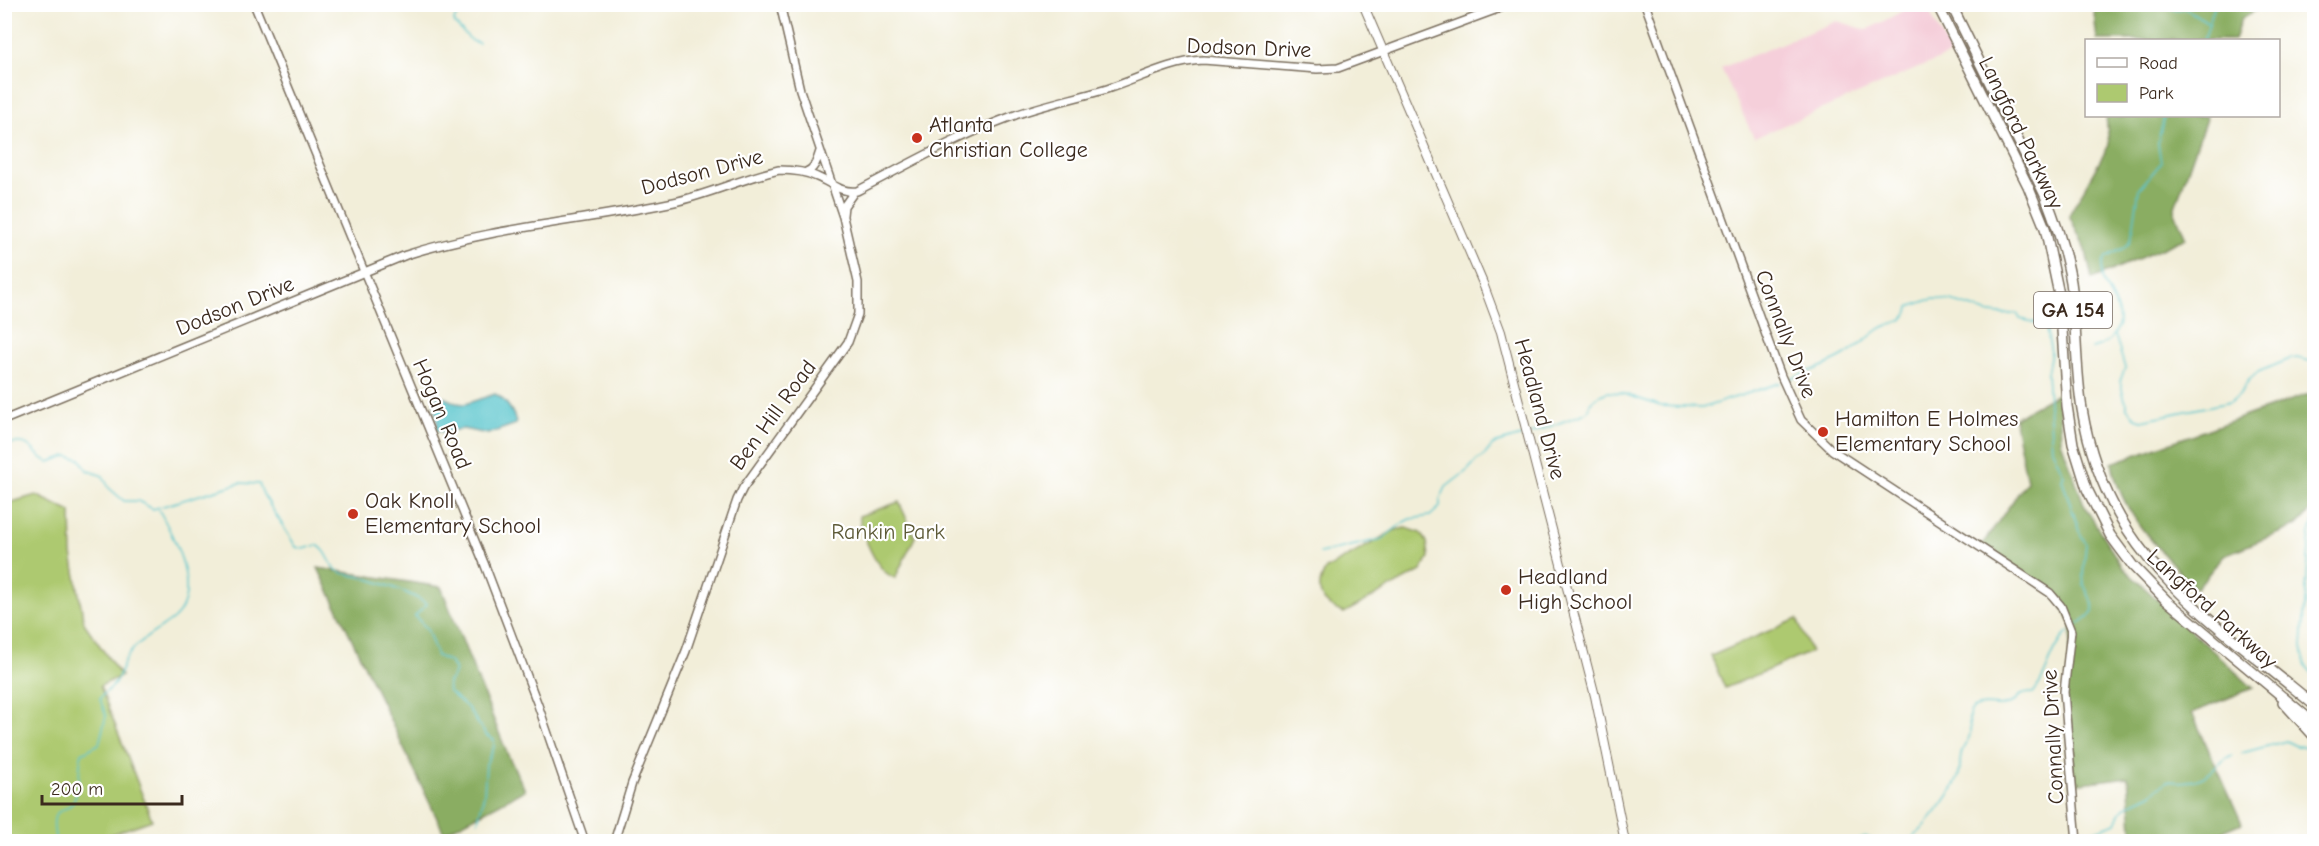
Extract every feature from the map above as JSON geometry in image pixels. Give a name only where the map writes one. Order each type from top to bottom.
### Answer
[{"type":"highway","name":"Langford Parkway","points":[[1937,4],[2028,186],[2045,228],[2060,299],[2067,406],[2073,444],[2087,489],[2110,535],[2137,571],[2170,604],[2314,723]]},
{"type":"highway","name":"Langford Parkway","points":[[1951,4],[2042,188],[2057,225],[2071,283],[2082,408],[2093,458],[2109,499],[2146,558],[2173,588],[2314,705]]},
{"type":"highway","points":[[2260,679],[2314,736]]},
{"type":"highway","points":[[2285,680],[2314,700]]},
{"type":"main road","name":"Headland Drive","points":[[1363,4],[1482,281],[1501,332],[1595,696],[1625,842]]},
{"type":"street","name":"Hogan Road","points":[[254,4],[503,610],[585,842]]},
{"type":"street","name":"Ben Hill Road","points":[[614,842],[632,783],[686,651],[737,500],[743,488],[848,342],[854,329],[859,306],[858,282],[843,217],[800,90],[780,4]]},
{"type":"street","name":"Dodson Drive","points":[[4,420],[432,247],[540,225],[673,202],[778,170],[804,173],[830,183],[844,193],[854,192],[992,124],[1108,88],[1169,65],[1203,60],[1327,69],[1348,66],[1511,4]]},
{"type":"street","name":"Connally Drive","points":[[1645,4],[1781,376],[1801,420],[1832,450],[2050,593],[2061,606],[2071,631],[2064,692],[2077,842]]},
{"type":"street","points":[[804,173],[811,170],[817,162],[820,151]]},
{"type":"street","points":[[843,217],[844,206],[854,192]]},
{"type":"street","points":[[2310,842],[2314,840]]},
{"type":"shaded area","points":[[1914,5],[1926,5],[1951,54],[1754,138],[1721,68],[1837,21],[1867,30]]},
{"type":"green space","points":[[2093,4],[2264,5],[2241,19],[2234,39],[2097,39]]},
{"type":"green space","points":[[2106,117],[2207,117],[2174,210],[2186,238],[2092,279],[2086,251],[2069,215],[2109,145]]},
{"type":"green space","points":[[2314,392],[2314,507],[2296,526],[2224,555],[2196,589],[2156,546],[2133,516],[2124,500],[2112,463]]},
{"type":"green space","points":[[2059,393],[2061,441],[2085,507],[2122,567],[2253,688],[2192,713],[2242,823],[2200,841],[2133,841],[2128,777],[2074,784],[2066,702],[2072,625],[2057,597],[1979,549],[2027,481],[2014,418]]},
{"type":"green space","points":[[36,495],[71,512],[72,554],[84,623],[121,676],[100,686],[152,820],[92,841],[5,841],[5,504]]},
{"type":"green space","name":"Rankin Park","points":[[899,502],[915,537],[895,578],[882,568],[871,552],[859,516]]},
{"type":"green space","points":[[1406,528],[1421,533],[1427,542],[1429,557],[1421,571],[1344,613],[1325,601],[1320,584],[1326,569],[1395,530]]},
{"type":"green space","points":[[318,568],[441,587],[507,753],[525,790],[444,833]]},
{"type":"green space","points":[[1797,619],[1811,652],[1725,688],[1711,656]]},
{"type":"water","points":[[495,394],[509,407],[516,424],[488,434],[463,429],[443,432],[436,430],[434,401],[439,395],[456,403],[465,404]]},
{"type":"waterway","points":[[461,4],[454,20],[455,24],[472,41],[479,43]]},
{"type":"waterway","points":[[2169,4],[2172,9],[2186,9],[2209,23]]},
{"type":"waterway","points":[[2204,39],[2215,4]]},
{"type":"waterway","points":[[2092,349],[2104,344],[2117,330],[2119,317],[2102,278],[2103,265],[2106,257],[2129,243],[2139,189],[2161,163],[2158,143],[2164,117]]},
{"type":"waterway","points":[[1787,380],[1844,356],[1878,330],[1905,317],[1909,307],[1933,299],[1947,300],[1996,314],[2017,313],[2020,319],[2034,322],[2046,329],[2051,352]]},
{"type":"waterway","points":[[2115,335],[2125,368],[2120,381],[2127,408],[2136,418],[2142,420],[2230,402],[2241,393],[2248,381],[2258,372],[2290,359],[2297,358],[2314,362]]},
{"type":"waterway","points":[[2051,352],[2047,373],[2052,449],[2064,475],[2062,479],[2079,531],[2086,544],[2084,585],[2093,604],[2093,611],[2089,616],[2072,629]]},
{"type":"waterway","points":[[1530,434],[1583,414],[1589,410],[1590,403],[1595,398],[1607,392],[1621,393],[1661,406],[1702,408],[1780,383]]},
{"type":"waterway","points":[[1320,553],[1382,539],[1410,519],[1430,516],[1440,507],[1440,500],[1446,487],[1483,457],[1492,446],[1525,435]]},
{"type":"waterway","points":[[4,445],[27,444],[49,462],[67,456],[80,459],[87,470],[103,476],[109,488],[124,501],[138,501],[153,509],[240,483],[259,484],[296,547],[304,549],[317,545],[340,572],[386,585],[427,604],[415,616],[427,629],[437,656],[450,662],[455,670],[448,682],[449,692],[467,707],[486,735],[494,740],[494,747],[486,764],[484,795],[478,821]]},
{"type":"waterway","points":[[56,842],[54,819],[59,811],[72,803],[76,795],[82,753],[99,744],[106,716],[101,696],[113,686],[133,649],[172,620],[181,609],[186,596],[186,581],[178,550],[159,510]]},
{"type":"waterway","points":[[2314,520],[2310,533],[2302,647],[2305,665],[2314,675]]},
{"type":"waterway","points":[[1907,842],[1936,813],[1958,778],[1962,751],[1970,734],[1970,712],[1983,705],[2004,706],[2013,702],[2020,695],[2033,693],[2057,647],[2068,632]]},
{"type":"waterway","points":[[2242,753],[2286,741],[2296,746],[2309,747]]},
{"type":"waterway","points":[[2083,835],[2116,823],[2126,806],[2151,794],[2167,781],[2185,782],[2203,777],[2232,755]]},
{"type":"waterway","points":[[1855,842],[1866,837],[1878,842]]},
{"type":"waterway","points":[[2062,842],[2070,840]]},
{"type":"place","name":"Atlanta Christian College","points":[[917,138]]},
{"type":"place","name":"Hamilton E Holmes Elementary School","points":[[1823,432]]},
{"type":"place","name":"Oak Knoll Elementary School","points":[[353,514]]},
{"type":"place","name":"Headland High School","points":[[1506,590]]}]
